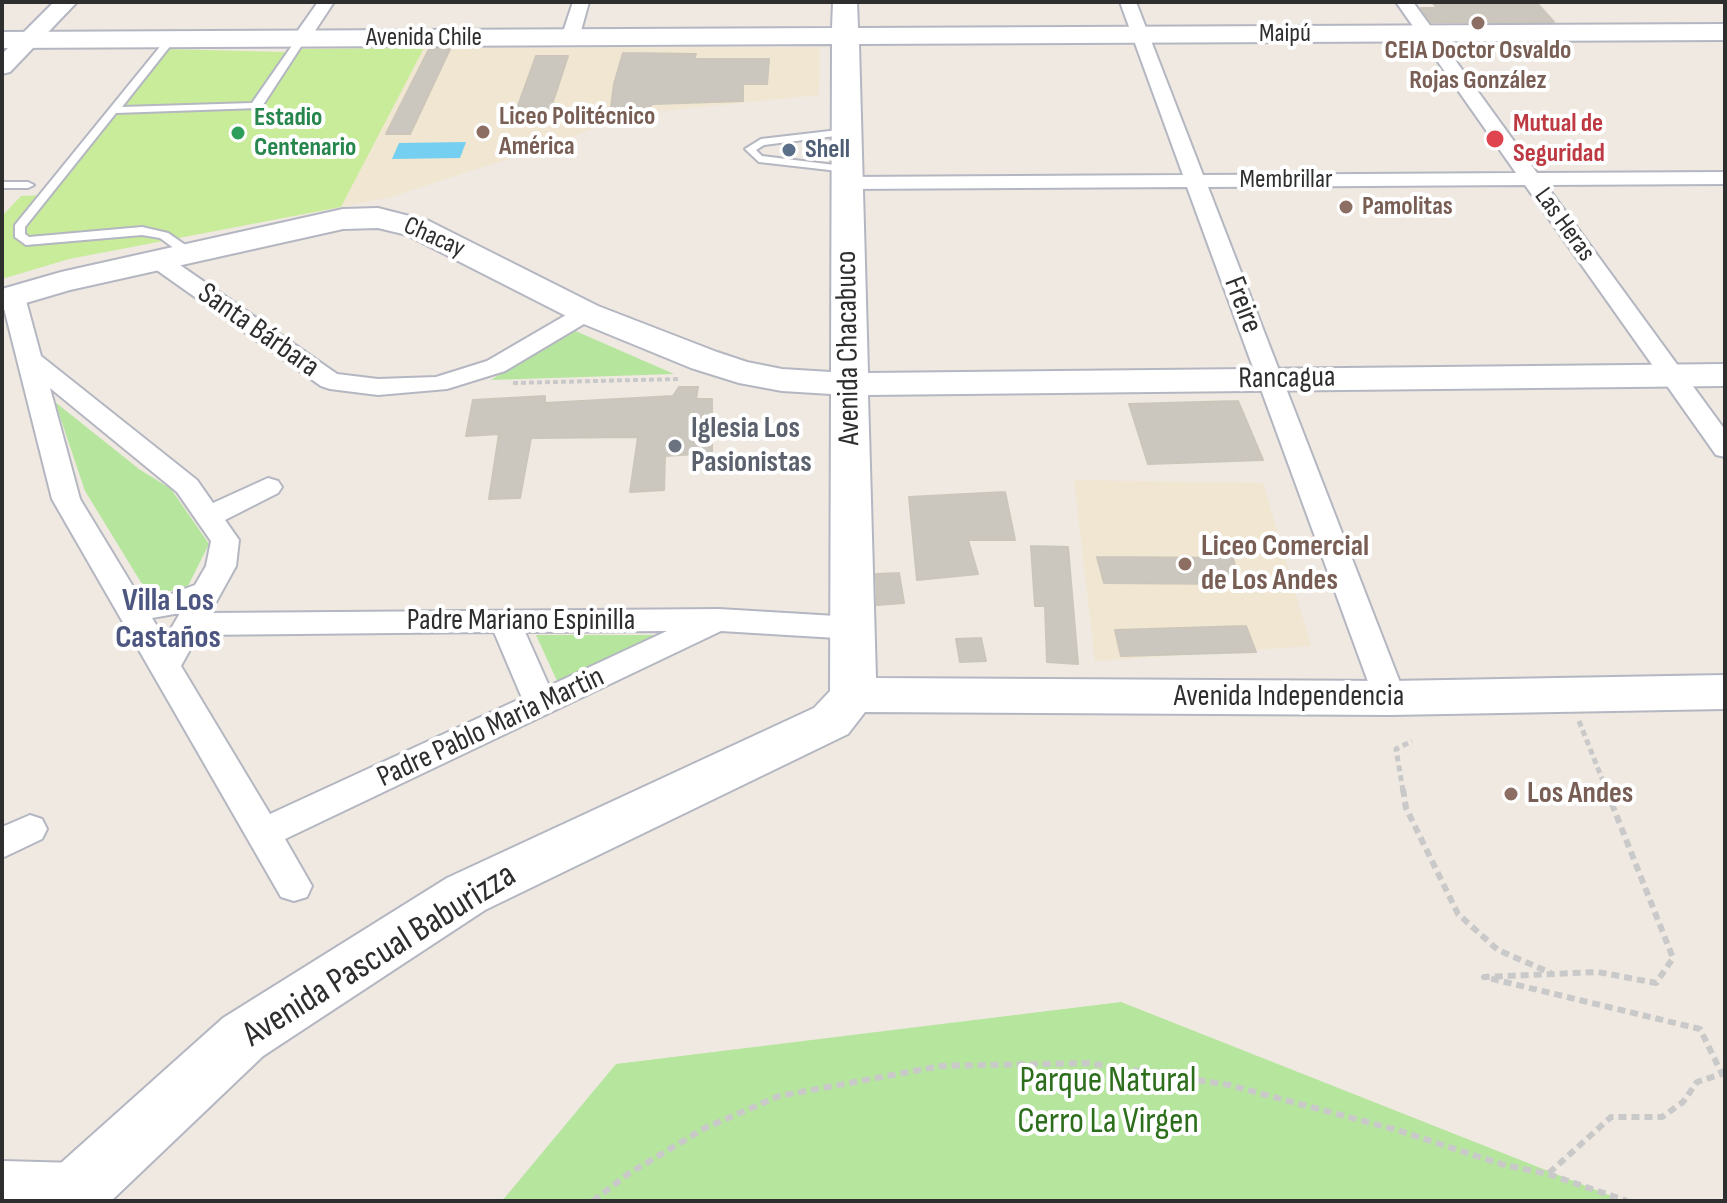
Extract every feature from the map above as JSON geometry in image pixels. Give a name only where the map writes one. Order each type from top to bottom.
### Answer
[{"type":"main road","points":[[1697,10],[1724,31]]},
{"type":"main road","name":"Avenida Chile","points":[[15,40],[570,38],[845,19]]},
{"type":"main road","name":"Maipú","points":[[845,19],[1140,35],[1724,31]]},
{"type":"main road","name":"Avenida Chacabuco","points":[[845,19],[853,695]]},
{"type":"main road","name":"Chacay","points":[[7,298],[61,282],[343,219],[389,219],[418,228],[586,313],[739,372],[805,383],[850,384]]},
{"type":"main road","name":"Rancagua","points":[[850,384],[1725,375]]},
{"type":"main road","name":"Avenida Independencia","points":[[853,695],[1390,698],[1725,692]]},
{"type":"main road","name":"Avenida Pascual Baburizza","points":[[71,1197],[243,1037],[466,894],[831,721],[853,695]]},
{"type":"street","points":[[2,67],[15,40],[66,2]]},
{"type":"street","points":[[301,39],[326,2]]},
{"type":"street","points":[[570,38],[581,2]]},
{"type":"street","name":"Freire","points":[[1128,2],[1390,698]]},
{"type":"street","name":"Las Heras","points":[[1404,2],[1725,449]]},
{"type":"street","name":"Membrillar","points":[[847,176],[1195,181],[1725,178]]},
{"type":"street","name":"Santa Bárbara","points":[[174,258],[330,381],[378,387],[438,384],[496,366],[586,313]]},
{"type":"street","points":[[7,298],[29,359],[66,499],[294,886]]},
{"type":"street","points":[[29,359],[187,486],[225,540],[221,566],[164,668]]},
{"type":"street","points":[[208,517],[268,487]]},
{"type":"street","points":[[130,609],[165,607],[208,592]]},
{"type":"street","points":[[504,620],[541,705]]},
{"type":"street","name":"Padre Mariano Espinilla","points":[[190,624],[719,620],[853,628]]},
{"type":"street","name":"Padre Pablo Maria Martin","points":[[262,834],[719,620]]},
{"type":"street","points":[[2,1188],[71,1197]]},
{"type":"lane","points":[[114,110],[254,106],[301,39]]},
{"type":"lane","points":[[170,40],[19,227],[19,235],[26,241],[142,231],[164,235],[174,258]]},
{"type":"lane","points":[[847,132],[761,142],[750,149],[759,159],[847,176]]},
{"type":"lane","points":[[2,185],[28,185]]},
{"type":"path","points":[[502,383],[710,378],[739,372]]},
{"type":"path","points":[[1548,1174],[1611,1117],[1662,1117],[1683,1102],[1697,1082],[1722,1074],[1700,1029],[1484,977],[1598,972],[1656,983],[1673,958],[1569,695]]},
{"type":"path","points":[[1412,741],[1396,749],[1406,808],[1458,914],[1498,950],[1553,974]]},
{"type":"path","points":[[593,1201],[628,1174],[705,1128],[779,1096],[941,1066],[1088,1063],[1229,1085],[1397,1130],[1504,1165],[1548,1174],[1627,1201]]},
{"type":"shaded area","name":"Liceo Politécnico América","points":[[820,47],[819,95],[661,111],[606,123],[563,141],[391,197],[341,207],[424,48]]},
{"type":"shaded area","name":"Liceo Comercial de Los Andes","points":[[1074,480],[1263,483],[1311,646],[1095,661]]},
{"type":"green space","name":"Estadio Centenario","points":[[424,48],[341,207],[69,259],[2,279],[2,216],[21,196],[45,195],[166,49],[285,52],[288,49]]},
{"type":"green space","points":[[571,329],[674,374],[491,380]]},
{"type":"green space","points":[[55,402],[139,469],[171,489],[209,544],[188,586],[150,597],[85,491]]},
{"type":"green space","points":[[536,635],[656,635],[558,683]]},
{"type":"green space","name":"Parque Natural Cerro La Virgen","points":[[1121,1002],[1624,1201],[502,1201],[616,1064]]},
{"type":"water","points":[[466,142],[460,158],[392,159],[399,143]]},
{"type":"building","points":[[1432,2],[1536,2],[1554,22],[1431,22],[1421,8],[1437,8]]},
{"type":"building","points":[[429,49],[450,49],[410,134],[386,134]]},
{"type":"building","points":[[623,53],[696,54],[694,59],[769,59],[767,84],[743,84],[743,101],[653,104],[647,109],[631,111],[629,115],[610,115],[614,84]]},
{"type":"building","points":[[536,56],[568,56],[545,126],[511,125]]},
{"type":"building","name":"Iglesia Los Pasionistas","points":[[679,387],[698,387],[696,399],[712,399],[712,453],[665,456],[664,490],[630,492],[638,437],[531,438],[520,498],[489,499],[499,434],[466,436],[473,400],[545,396],[545,403],[673,396]]},
{"type":"building","points":[[1238,401],[1263,460],[1148,464],[1129,404]]},
{"type":"building","points":[[1005,492],[1015,540],[968,540],[978,574],[917,580],[909,497]]},
{"type":"building","points":[[1031,546],[1068,547],[1078,664],[1047,662],[1045,606],[1035,606]]},
{"type":"building","points":[[1097,557],[1233,558],[1240,584],[1104,583]]},
{"type":"building","points":[[899,573],[904,603],[877,605],[876,574]]},
{"type":"building","points":[[1246,626],[1256,652],[1121,656],[1115,630]]},
{"type":"building","points":[[981,638],[986,661],[960,662],[956,639]]},
{"type":"place","name":"CEIA Doctor Osvaldo Rojas González","points":[[1478,23]]},
{"type":"place","name":"Liceo Politécnico América","points":[[483,132]]},
{"type":"place","name":"Estadio Centenario","points":[[238,133]]},
{"type":"place","name":"Mutual de Seguridad","points":[[1495,139]]},
{"type":"place","name":"Shell","points":[[789,150]]},
{"type":"place","name":"Pamolitas","points":[[1346,207]]},
{"type":"place","name":"Iglesia Los Pasionistas","points":[[675,446]]},
{"type":"place","name":"Liceo Comercial de Los Andes","points":[[1185,564]]},
{"type":"place","name":"Los Andes","points":[[1511,794]]},
{"type":"district","name":"Villa Los Castaños","points":[[168,620]]}]
